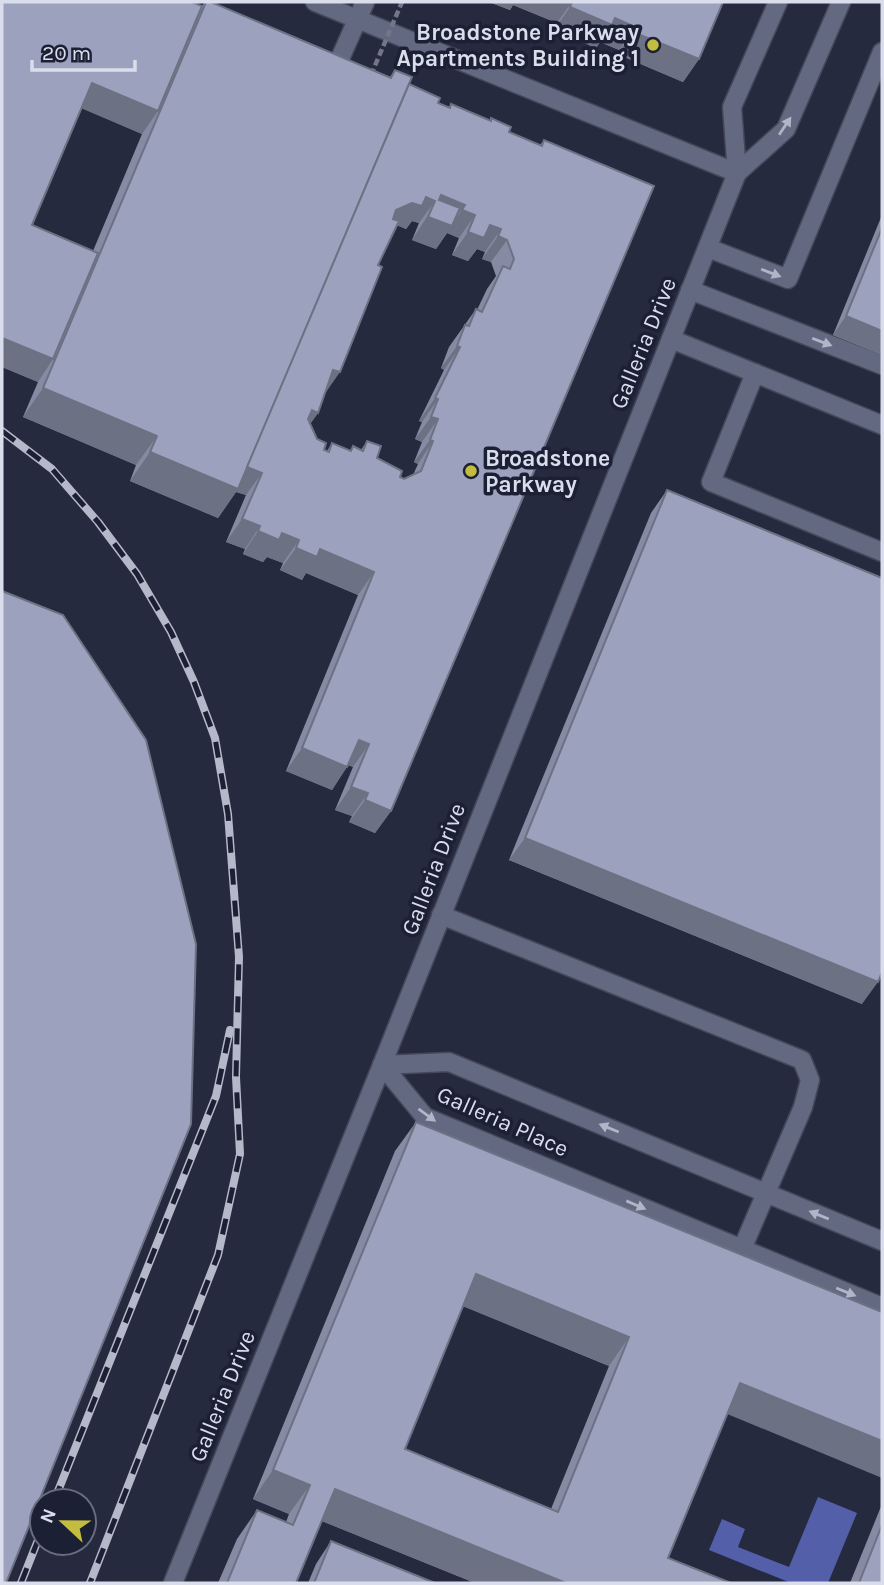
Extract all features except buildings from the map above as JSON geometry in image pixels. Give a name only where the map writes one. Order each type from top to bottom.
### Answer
[{"type":"street","points":[[316,2],[361,10],[737,173]]},
{"type":"street","name":"Galleria Drive","points":[[173,1583],[737,173],[732,107],[778,2]]},
{"type":"street","name":"Galleria Drive","points":[[737,173],[786,129],[841,2]]},
{"type":"street","points":[[327,88],[361,10]]},
{"type":"street","points":[[708,248],[788,279],[882,52]]},
{"type":"street","points":[[691,290],[882,365]]},
{"type":"street","points":[[671,338],[882,425]]},
{"type":"street","points":[[755,373],[711,482],[882,552]]},
{"type":"street","points":[[441,915],[802,1060],[810,1080],[803,1107],[742,1249]]},
{"type":"street","name":"Galleria Place","points":[[382,1065],[449,1062],[882,1241]]},
{"type":"street","name":"Galleria Place","points":[[382,1065],[425,1117],[882,1307]]},
{"type":"path","points":[[370,77],[402,2]]},
{"type":"water","points":[[818,1497],[857,1513],[828,1583],[791,1583],[709,1550],[722,1519],[745,1529],[738,1547],[789,1567]]},
{"type":"railway","points":[[2,431],[52,469],[98,522],[137,574],[171,632],[194,682],[215,738],[228,814],[239,957],[236,1077],[240,1154],[218,1255],[90,1583]]},
{"type":"railway","points":[[60,1487],[216,1096],[230,1030]]},
{"type":"railway","points":[[21,1583],[31,1557]]},
{"type":"place","name":"Broadstone Parkway Apartments Building 1","points":[[653,45]]},
{"type":"place","name":"Broadstone Parkway","points":[[471,471]]}]
